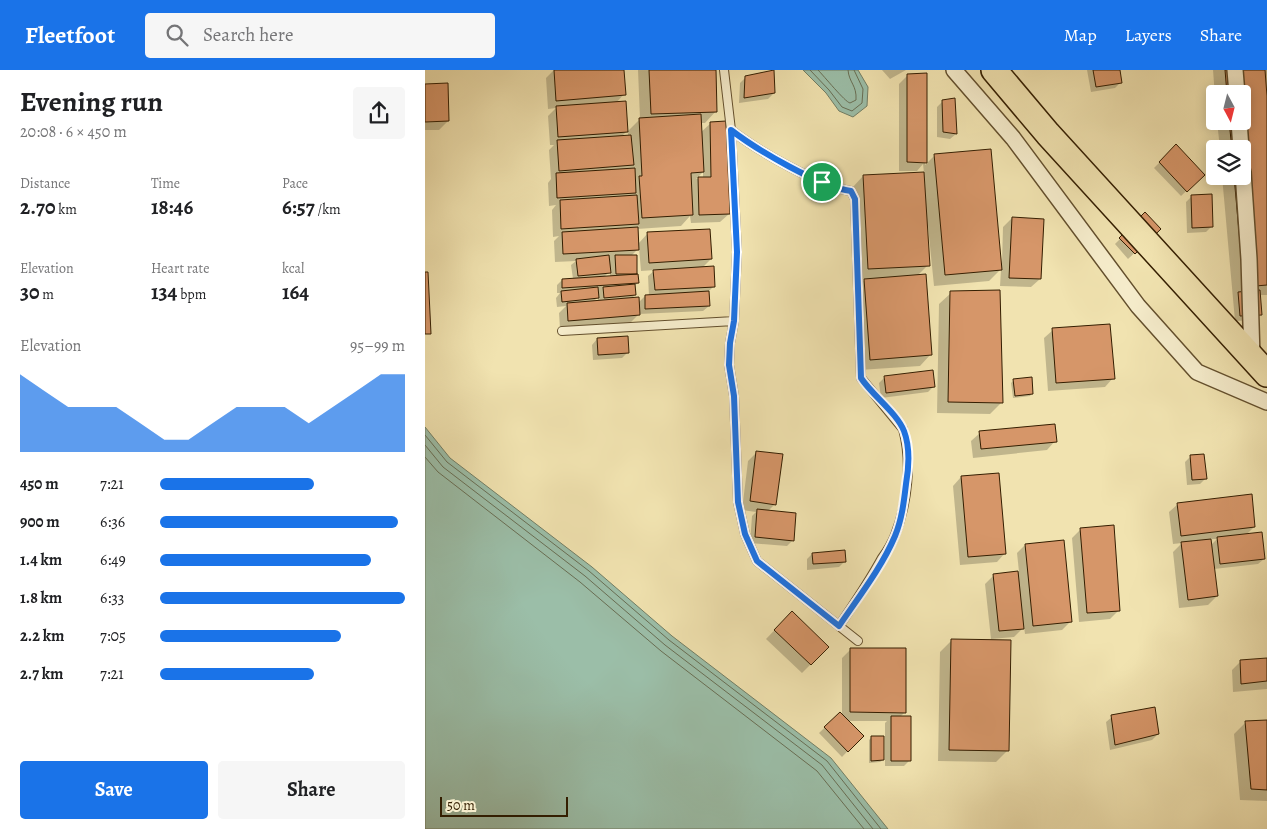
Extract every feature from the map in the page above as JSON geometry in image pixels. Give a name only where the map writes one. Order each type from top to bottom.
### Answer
[{"type":"main road","points":[[994,70],[1048,134],[1260,365]]},
{"type":"street","points":[[954,70],[1013,138],[1138,306],[1197,372],[1267,402]]},
{"type":"street","points":[[1235,70],[1236,85]]},
{"type":"street","points":[[1244,185],[1249,259],[1260,365]]},
{"type":"lane","points":[[724,70],[731,130],[737,252],[734,321],[729,365],[734,396],[738,502],[745,534],[757,561],[858,641]]},
{"type":"lane","points":[[731,130],[748,143],[792,167],[835,187],[851,191],[855,199],[861,378],[866,386],[882,401],[903,429],[909,466],[903,512],[895,536],[872,577],[839,626]]},
{"type":"lane","points":[[562,331],[734,321]]},
{"type":"water","points":[[803,70],[858,70],[868,87],[867,106],[853,117],[839,111],[826,93]]},
{"type":"water","points":[[425,427],[450,458],[592,567],[672,636],[831,758],[888,829],[425,829]]},
{"type":"building","points":[[554,70],[624,70],[626,95],[556,101]]},
{"type":"building","points":[[649,70],[716,70],[717,112],[651,114]]},
{"type":"building","points":[[774,70],[775,93],[744,98],[745,76]]},
{"type":"building","points":[[1093,70],[1120,70],[1122,83],[1096,87]]},
{"type":"building","points":[[1225,70],[1265,70],[1267,96],[1267,285],[1244,287],[1235,185],[1251,185],[1251,140],[1231,140],[1230,130],[1251,130],[1251,85],[1226,85]]},
{"type":"building","points":[[927,73],[927,163],[907,162],[907,74]]},
{"type":"building","points":[[448,83],[449,121],[425,122],[425,84]]},
{"type":"building","points":[[955,98],[957,134],[943,132],[942,100]]},
{"type":"building","points":[[626,101],[628,132],[558,137],[556,106]]},
{"type":"building","points":[[701,114],[704,172],[691,173],[693,215],[642,218],[639,176],[642,176],[639,118]]},
{"type":"building","points":[[726,121],[730,214],[699,215],[698,177],[711,177],[710,122]]},
{"type":"building","points":[[631,135],[634,165],[559,171],[557,140]]},
{"type":"building","points":[[1176,144],[1205,175],[1187,192],[1159,162]]},
{"type":"building","points":[[991,149],[1002,270],[945,275],[934,154]]},
{"type":"building","points":[[635,168],[636,193],[557,198],[556,173]]},
{"type":"building","points":[[924,172],[930,266],[868,269],[863,175]]},
{"type":"building","points":[[1212,194],[1213,227],[1192,228],[1191,195]]},
{"type":"building","points":[[637,195],[639,224],[561,229],[560,200]]},
{"type":"building","points":[[1145,212],[1161,229],[1135,254],[1119,238]]},
{"type":"building","points":[[1012,217],[1044,219],[1041,279],[1009,278]]},
{"type":"building","points":[[638,227],[639,250],[563,254],[562,232]]},
{"type":"building","points":[[710,229],[712,259],[649,263],[647,232]]},
{"type":"building","points":[[609,255],[611,273],[578,276],[576,259]]},
{"type":"building","points":[[615,255],[637,255],[637,274],[616,274]]},
{"type":"building","points":[[714,266],[715,287],[655,290],[653,270]]},
{"type":"building","points":[[425,272],[428,272],[431,334],[425,334]]},
{"type":"building","points":[[638,274],[639,283],[562,288],[562,279]]},
{"type":"building","points":[[926,274],[932,355],[870,360],[864,279]]},
{"type":"building","points":[[635,284],[636,295],[604,298],[603,287]]},
{"type":"building","points":[[598,287],[599,298],[562,302],[561,291]]},
{"type":"building","points":[[1000,290],[1003,403],[948,402],[950,291]]},
{"type":"building","points":[[1260,290],[1262,315],[1240,316],[1238,292]]},
{"type":"building","points":[[709,291],[710,306],[645,309],[645,295]]},
{"type":"building","points":[[639,297],[640,315],[568,321],[567,303]]},
{"type":"building","points":[[1110,324],[1115,379],[1056,383],[1052,328]]},
{"type":"building","points":[[628,336],[629,353],[598,355],[597,338]]},
{"type":"building","points":[[933,370],[935,387],[886,393],[884,376]]},
{"type":"building","points":[[1032,377],[1033,394],[1015,396],[1013,379]]},
{"type":"building","points":[[1055,424],[1057,442],[981,449],[979,431]]},
{"type":"building","points":[[756,451],[783,454],[776,505],[750,501]]},
{"type":"building","points":[[1204,454],[1207,479],[1192,480],[1190,455]]},
{"type":"building","points":[[999,473],[1006,554],[968,557],[961,476]]},
{"type":"building","points":[[1252,494],[1255,527],[1181,536],[1177,503]]},
{"type":"building","points":[[757,509],[796,513],[794,541],[755,537]]},
{"type":"building","points":[[1114,525],[1120,611],[1087,613],[1080,528]]},
{"type":"building","points":[[1262,532],[1265,559],[1220,564],[1217,537]]},
{"type":"building","points":[[1211,539],[1218,596],[1188,600],[1181,542]]},
{"type":"building","points":[[1064,540],[1072,622],[1033,626],[1025,544]]},
{"type":"building","points":[[845,550],[846,562],[813,564],[812,553]]},
{"type":"building","points":[[1018,571],[1024,629],[999,631],[993,574]]},
{"type":"building","points":[[792,611],[829,647],[811,665],[774,630]]},
{"type":"building","points":[[951,639],[1011,640],[1009,751],[949,750]]},
{"type":"building","points":[[850,648],[906,648],[906,713],[850,712]]},
{"type":"building","points":[[1267,658],[1267,681],[1241,684],[1240,660]]},
{"type":"building","points":[[1155,707],[1159,734],[1115,745],[1111,715]]},
{"type":"building","points":[[840,712],[864,736],[848,752],[824,727]]},
{"type":"building","points":[[891,716],[911,716],[911,761],[891,761]]},
{"type":"building","points":[[1267,720],[1267,790],[1251,789],[1245,721]]},
{"type":"building","points":[[871,736],[884,736],[884,760],[871,761]]},
{"type":"route","points":[[731,130],[748,143],[822,182],[842,190],[851,191],[855,199],[861,378],[866,386],[882,401],[903,429],[909,466],[903,512],[895,536],[872,577],[839,626],[757,561],[745,534],[738,502],[734,396],[729,365],[734,321],[737,252],[731,130]]}]
